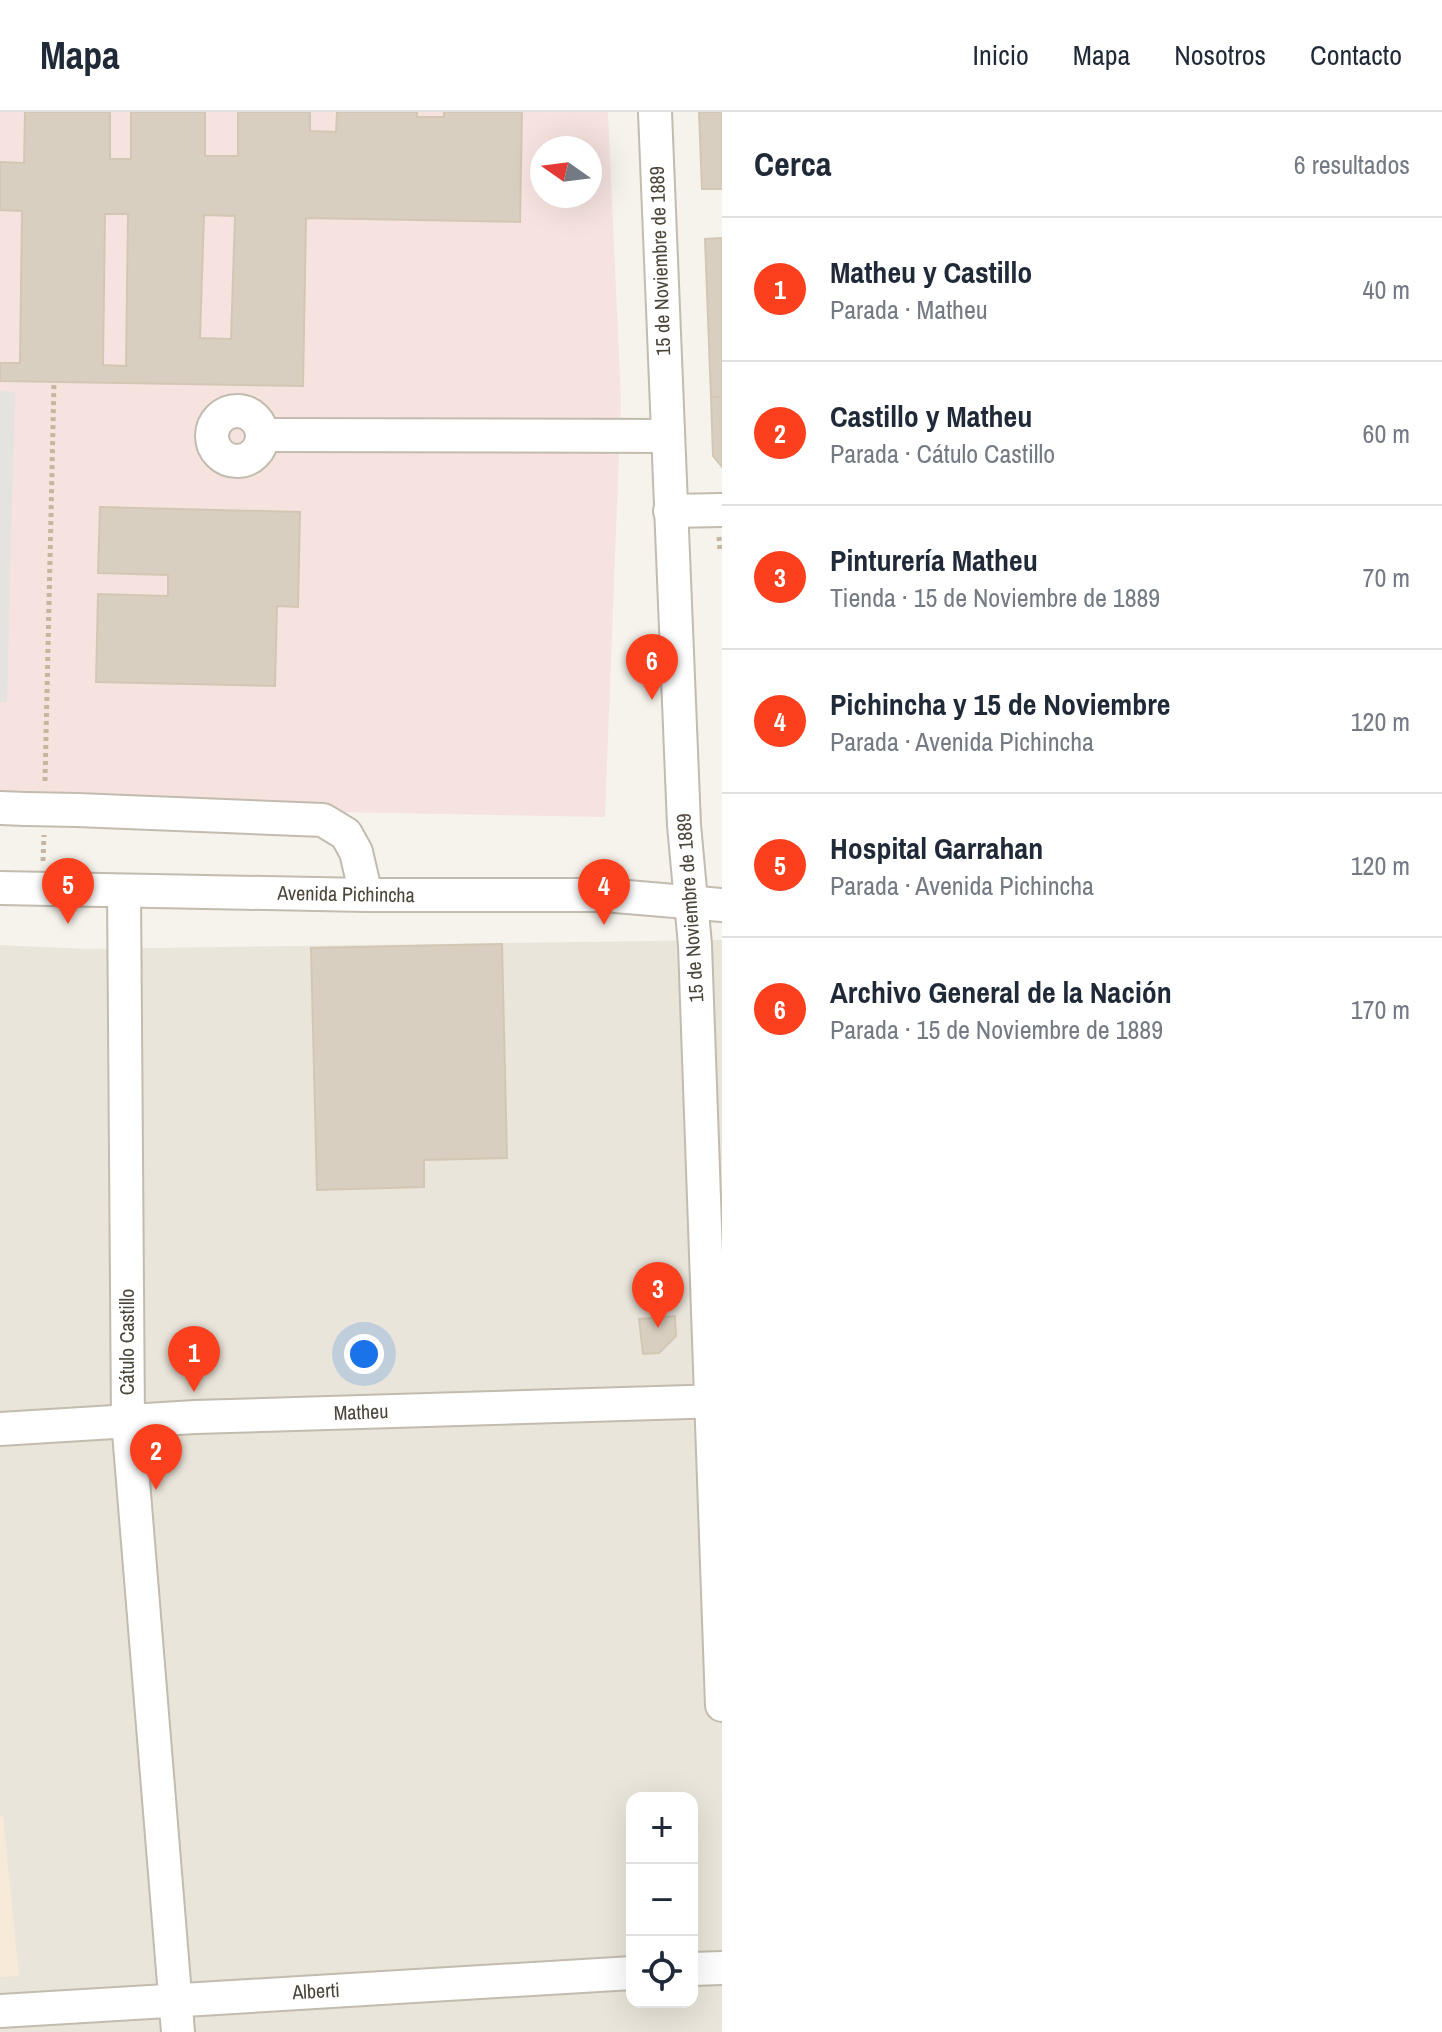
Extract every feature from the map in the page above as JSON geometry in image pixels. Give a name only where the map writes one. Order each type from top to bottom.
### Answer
[{"type":"street","name":"15 de Noviembre de 1889","points":[[655,112],[684,825],[707,903],[722,1705]]},
{"type":"street","points":[[264,435],[667,436]]},
{"type":"street","points":[[670,511],[722,510]]},
{"type":"street","points":[[13,808],[323,820],[346,834],[356,852],[366,895]]},
{"type":"street","name":"Avenida Pichincha","points":[[0,888],[366,895],[604,895],[707,903]]},
{"type":"street","name":"Cátulo Castillo","points":[[124,891],[128,1420],[178,2032]]},
{"type":"street","name":"Matheu","points":[[0,1429],[128,1420],[717,1401]]},
{"type":"street","points":[[698,1969],[722,1968]]},
{"type":"street","name":"Alberti","points":[[0,2011],[175,1998],[626,1973]]},
{"type":"path","points":[[45,782],[54,382]]},
{"type":"shaded area","points":[[0,112],[608,112],[621,401],[605,817],[0,806]]},
{"type":"shaded area","points":[[0,391],[15,392],[7,702],[0,702]]},
{"type":"shaded area","points":[[722,940],[722,2032],[0,2032],[0,945],[86,949]]},
{"type":"shaded area","points":[[3,1816],[19,1976],[0,1977],[0,1817]]},
{"type":"building","points":[[25,112],[110,112],[110,159],[131,159],[131,112],[205,112],[205,156],[238,156],[238,112],[310,112],[310,131],[336,132],[337,112],[417,112],[417,117],[444,117],[444,112],[522,112],[520,222],[306,218],[303,386],[0,381],[0,363],[20,363],[22,211],[0,210],[0,162],[24,163]],"holes":[[[105,214],[128,214],[126,366],[103,365]],[[204,215],[235,216],[231,339],[200,338]]]},
{"type":"building","points":[[699,112],[722,112],[722,189],[702,189]]},
{"type":"building","points":[[722,238],[722,397],[711,397],[705,239]]},
{"type":"building","points":[[711,397],[722,397],[722,467],[713,456]]},
{"type":"building","points":[[100,507],[300,512],[298,607],[277,606],[275,686],[96,682],[98,594],[168,596],[168,575],[98,573]]},
{"type":"building","points":[[502,944],[507,1158],[424,1160],[424,1187],[317,1190],[311,948]]},
{"type":"building","points":[[675,1316],[676,1336],[659,1353],[643,1354],[639,1319]]},
{"type":"place","name":"Archivo General de la Nación","points":[[652,700]]},
{"type":"place","name":"Hospital Garrahan","points":[[68,924]]},
{"type":"place","name":"Pichincha y 15 de Noviembre","points":[[604,925]]},
{"type":"place","name":"Pinturería Matheu","points":[[658,1328]]},
{"type":"place","name":"Matheu y Castillo","points":[[194,1392]]},
{"type":"place","name":"Castillo y Matheu","points":[[156,1490]]}]
